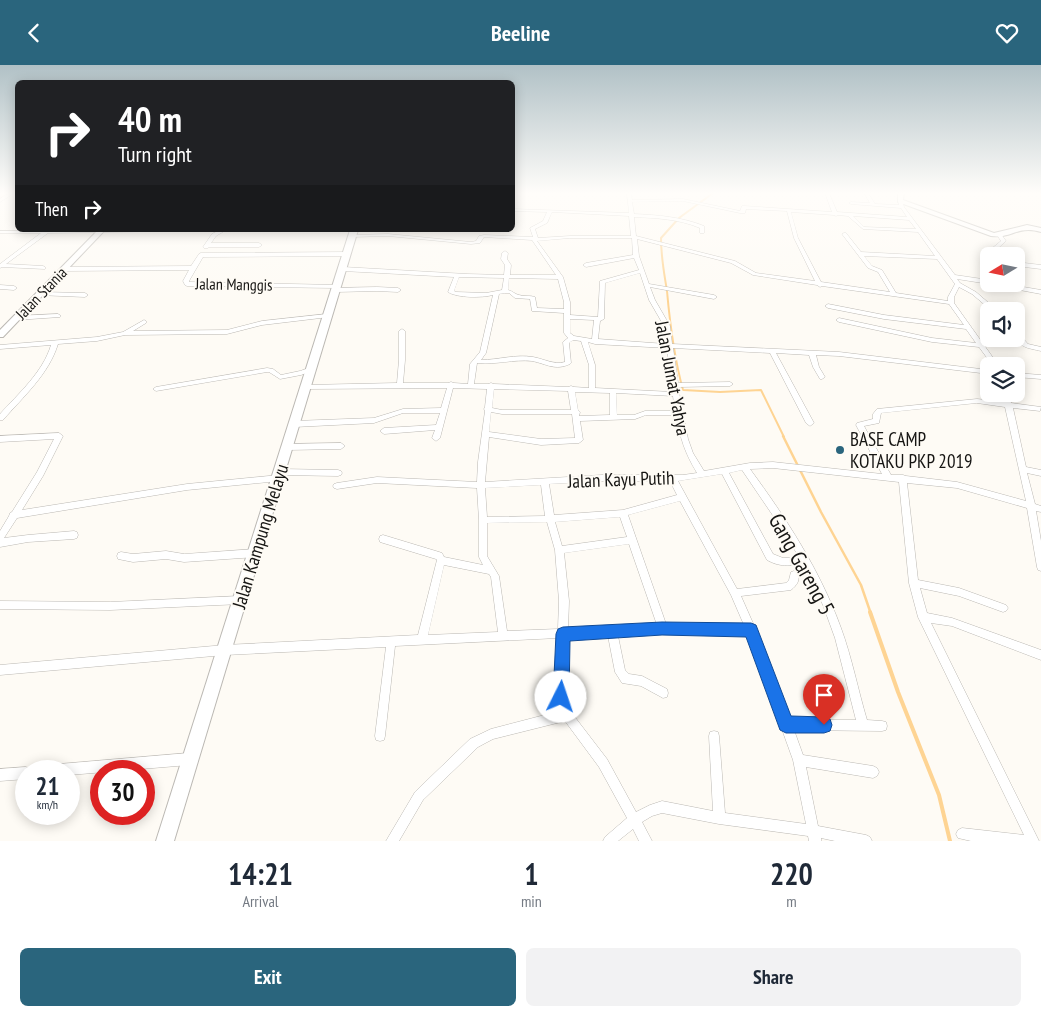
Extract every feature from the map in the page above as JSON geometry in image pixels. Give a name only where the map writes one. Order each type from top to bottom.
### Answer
[{"type":"main road","name":"Jalan Kampung Melayu","points":[[165,841],[343,269],[351,232]]},
{"type":"street","points":[[532,229],[534,242],[560,277],[566,302],[567,333],[572,339]]},
{"type":"street","name":"Jalan Jumat Yahya","points":[[634,229],[636,256],[652,299],[666,324],[673,346],[680,385],[676,394],[679,413],[689,453],[702,475]]},
{"type":"street","points":[[794,229],[796,239],[820,285]]},
{"type":"street","points":[[886,229],[920,231],[958,285],[985,302]]},
{"type":"street","points":[[977,229],[1004,238],[1004,241],[997,247]]},
{"type":"street","points":[[999,235],[1014,229]]},
{"type":"street","points":[[0,233],[24,232]]},
{"type":"street","points":[[0,266],[47,232]]},
{"type":"street","name":"Jalan Stania","points":[[0,335],[100,232]]},
{"type":"street","points":[[193,268],[214,235],[220,232]]},
{"type":"street","points":[[351,232],[471,243],[478,242],[484,236],[535,239],[634,237],[733,262],[751,273],[820,285],[951,303]]},
{"type":"street","points":[[844,234],[870,267],[880,271],[894,295]]},
{"type":"street","points":[[208,245],[259,245]]},
{"type":"street","points":[[505,253],[504,259],[508,265],[505,291]]},
{"type":"street","points":[[201,255],[347,254]]},
{"type":"street","points":[[861,254],[940,258]]},
{"type":"street","points":[[586,265],[636,256]]},
{"type":"street","points":[[1025,265],[1041,267]]},
{"type":"street","points":[[0,266],[43,268]]},
{"type":"street","name":"Jalan Manggis","points":[[64,269],[193,268],[186,281],[187,284],[337,288]]},
{"type":"street","points":[[343,269],[506,277],[560,277]]},
{"type":"street","points":[[456,275],[451,292],[455,294],[486,295],[505,291],[511,292],[517,297],[533,298],[534,310],[566,317],[597,320],[602,318],[602,282],[642,271]]},
{"type":"street","points":[[954,277],[980,281]]},
{"type":"street","points":[[647,285],[714,297]]},
{"type":"street","points":[[958,285],[950,297],[951,303],[980,344]]},
{"type":"street","points":[[0,287],[14,288]]},
{"type":"street","points":[[337,288],[398,291]]},
{"type":"street","points":[[1025,289],[1041,292]]},
{"type":"street","points":[[471,385],[475,361],[483,353],[496,293]]},
{"type":"street","points":[[40,294],[85,295]]},
{"type":"street","points":[[828,306],[884,317],[967,327]]},
{"type":"street","points":[[16,318],[58,316]]},
{"type":"street","points":[[0,347],[97,339],[126,333],[227,332],[262,323],[327,316]]},
{"type":"street","points":[[595,341],[597,320]]},
{"type":"street","points":[[839,321],[932,340],[980,345]]},
{"type":"street","points":[[126,333],[144,322]]},
{"type":"street","points":[[400,385],[402,331]]},
{"type":"street","points":[[475,361],[524,358],[552,365],[566,365],[568,363],[566,342],[572,339],[866,356],[980,372]]},
{"type":"street","points":[[584,341],[592,365],[592,389]]},
{"type":"street","points":[[0,418],[46,363],[54,349],[55,343]]},
{"type":"street","points":[[1025,345],[1041,349]]},
{"type":"street","points":[[772,351],[810,423]]},
{"type":"street","points":[[812,353],[816,367],[822,377]]},
{"type":"street","points":[[156,389],[271,369],[280,377],[301,373],[310,376],[400,385],[491,385],[676,394]]},
{"type":"street","points":[[1025,376],[1041,377]]},
{"type":"street","points":[[436,438],[451,384]]},
{"type":"street","points":[[680,385],[730,384]]},
{"type":"street","points":[[491,385],[487,409],[481,485],[483,520],[482,557],[494,576],[502,636]]},
{"type":"street","points":[[485,435],[541,442],[579,440],[571,388]]},
{"type":"street","points":[[614,391],[614,417]]},
{"type":"street","points":[[888,477],[860,425],[876,421],[879,411],[977,401],[1040,409]]},
{"type":"street","points":[[1009,404],[1031,506],[1041,567]]},
{"type":"street","points":[[487,409],[502,412],[614,417],[634,417],[645,413],[679,413]]},
{"type":"street","points":[[294,423],[374,420],[402,411],[444,410]]},
{"type":"street","points":[[384,431],[439,427]]},
{"type":"street","points":[[0,439],[59,436],[40,474],[0,538]]},
{"type":"street","points":[[287,447],[341,446]]},
{"type":"street","name":"Jalan Kayu Putih","points":[[337,486],[378,480],[481,485],[602,478],[672,478],[702,475],[744,467],[772,465],[957,485],[1041,509]]},
{"type":"street","name":"Gang Gareng 5","points":[[744,467],[805,560],[822,591],[837,628],[863,725]]},
{"type":"street","points":[[1023,469],[1041,473]]},
{"type":"street","points":[[724,471],[770,557],[783,563],[805,560]]},
{"type":"street","points":[[13,515],[187,487],[280,475],[338,473]]},
{"type":"street","points":[[672,478],[735,593],[751,630],[799,760],[814,836]]},
{"type":"street","points":[[904,478],[914,583],[923,617],[1033,841]]},
{"type":"street","points":[[545,482],[550,519],[559,550],[564,601],[561,697],[567,715],[603,763],[646,841]]},
{"type":"street","points":[[483,520],[550,519],[623,513],[682,497]]},
{"type":"street","points":[[623,513],[662,629]]},
{"type":"street","points":[[0,543],[39,536],[74,535]]},
{"type":"street","points":[[383,539],[439,556],[441,560],[492,571]]},
{"type":"street","points":[[559,550],[632,540]]},
{"type":"street","points":[[121,555],[133,558],[166,555],[184,558],[256,553]]},
{"type":"street","points":[[422,640],[441,560]]},
{"type":"street","points":[[735,593],[788,587],[794,583],[794,575]]},
{"type":"street","points":[[914,583],[959,592],[1003,608]]},
{"type":"street","points":[[0,605],[110,606],[241,600]]},
{"type":"street","points":[[923,617],[952,622],[1041,655]]},
{"type":"street","points":[[0,670],[225,650],[391,641],[662,629],[751,630]]},
{"type":"street","points":[[612,631],[620,672],[626,679],[642,681],[663,693]]},
{"type":"street","points":[[380,735],[391,641]]},
{"type":"street","points":[[392,841],[419,796],[474,743],[491,735],[567,715]]},
{"type":"street","points":[[786,725],[882,726]]},
{"type":"street","points":[[714,736],[719,818]]},
{"type":"street","points":[[80,768],[189,759]]},
{"type":"street","points":[[799,760],[873,772]]},
{"type":"street","points":[[0,775],[15,774]]},
{"type":"street","points":[[609,841],[634,821],[654,809],[662,807],[814,836],[859,840]]},
{"type":"street","points":[[962,834],[1024,841]]},
{"type":"waterway","points":[[669,229],[661,238],[662,259],[673,341],[683,390],[720,392],[761,390],[784,437]]},
{"type":"waterway","points":[[783,436],[821,512],[861,585],[871,614]]},
{"type":"waterway","points":[[870,612],[898,692],[939,795],[950,841]]},
{"type":"place","name":"BASE CAMP KOTAKU PKP 2019","points":[[840,450]]},
{"type":"route","points":[[561,697],[563,634],[662,629],[751,630],[786,725],[824,725]]}]
